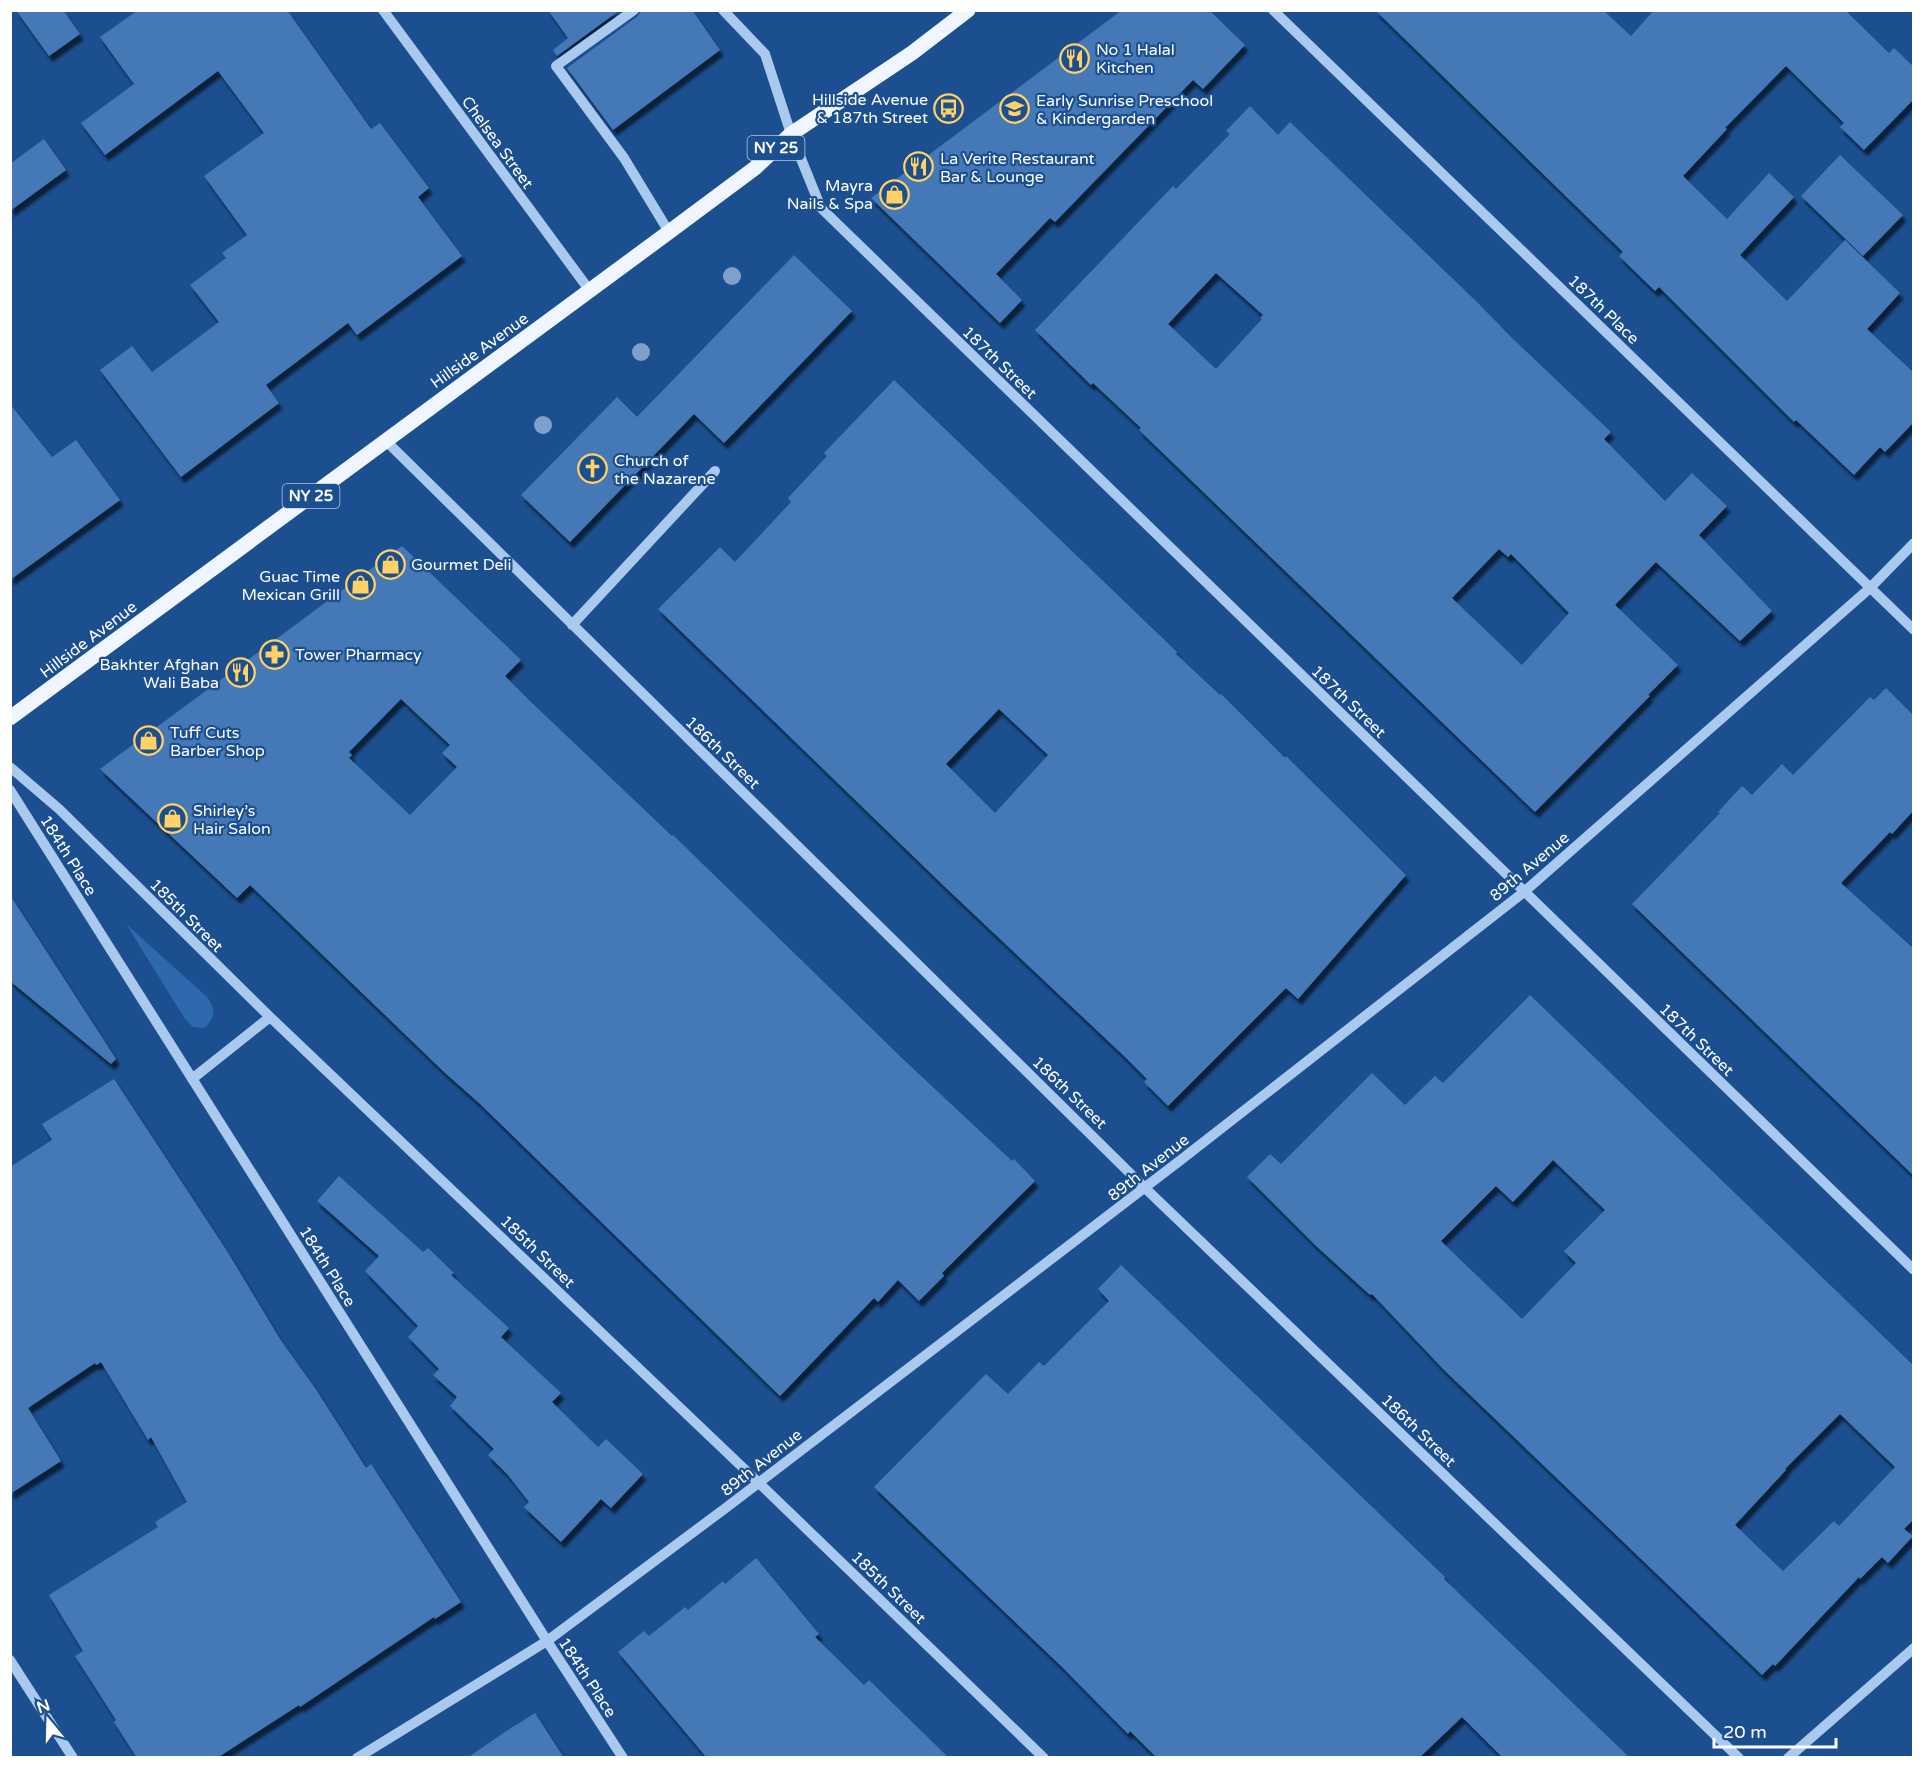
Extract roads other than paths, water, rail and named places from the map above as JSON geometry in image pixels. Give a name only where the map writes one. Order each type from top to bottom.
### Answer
[{"type":"main road","name":"Hillside Avenue","points":[[10,718],[755,168],[791,134],[912,52],[968,10]]},
{"type":"street","name":"Chelsea Street","points":[[383,10],[590,291]]},
{"type":"street","points":[[634,10],[556,66],[624,158],[669,232]]},
{"type":"street","name":"187th Street","points":[[723,10],[765,54],[791,134],[821,208],[1914,1270]]},
{"type":"street","name":"187th Place","points":[[1273,10],[1914,630]]},
{"type":"street","name":"186th Street","points":[[386,441],[1145,1188],[1739,1758]]},
{"type":"street","points":[[572,625],[715,471]]},
{"type":"street","name":"89th Avenue","points":[[357,1758],[547,1641],[1145,1188],[1524,892],[1870,588],[1914,543]]},
{"type":"street","name":"185th Street","points":[[10,767],[59,809],[270,1017],[759,1482],[1044,1758]]},
{"type":"street","name":"184th Place","points":[[10,790],[623,1758]]},
{"type":"street","points":[[192,1079],[270,1017]]},
{"type":"street","points":[[1788,1758],[1914,1648]]},
{"type":"street","points":[[10,1660],[73,1758]]},
{"type":"place","name":"No 1 Halal Kitchen","points":[[1075,58]]},
{"type":"place","name":"Hillside Avenue & 187th Street","points":[[949,108]]},
{"type":"place","name":"Early Sunrise Preschool & Kindergarden","points":[[1015,109]]},
{"type":"place","name":"La Verite Restaurant Bar & Lounge","points":[[919,167]]},
{"type":"place","name":"Mayra Nails & Spa","points":[[894,194]]},
{"type":"place","name":"Church of the Nazarene","points":[[593,469]]},
{"type":"place","name":"Gourmet Deli","points":[[390,564]]},
{"type":"place","name":"Guac Time Mexican Grill","points":[[361,585]]},
{"type":"place","name":"Tower Pharmacy","points":[[274,654]]},
{"type":"place","name":"Bakhter Afghan Wali Baba","points":[[240,673]]},
{"type":"place","name":"Tuff Cuts Barber Shop","points":[[149,741]]},
{"type":"place","name":"Shirley’s Hair Salon","points":[[172,819]]}]
